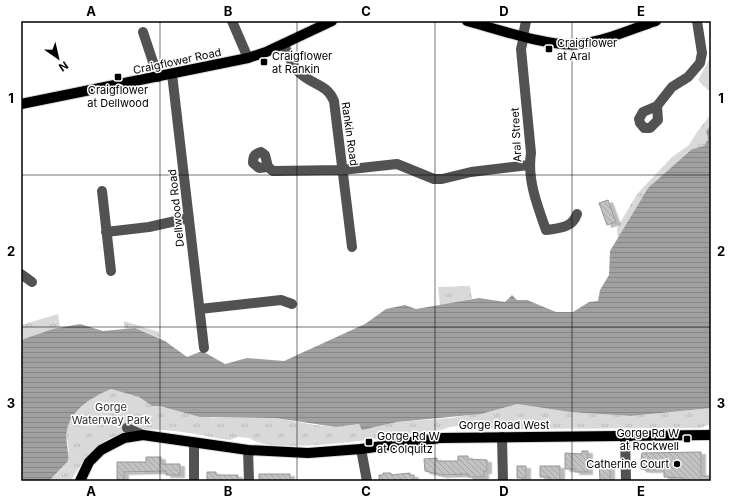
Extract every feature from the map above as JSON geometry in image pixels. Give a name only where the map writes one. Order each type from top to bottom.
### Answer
[{"type":"main road","name":"Craigflower Road","points":[[21,104],[248,58],[284,44],[332,21]]},
{"type":"main road","points":[[471,21],[523,36],[563,45],[580,44],[656,21]]},
{"type":"main road","name":"Gorge Road West","points":[[80,481],[89,457],[117,441],[143,435],[166,437],[248,450],[308,453],[361,449],[428,439],[711,435]]},
{"type":"street","points":[[232,21],[248,58]]},
{"type":"street","name":"Aral Street","points":[[526,21],[521,49],[531,153],[529,165],[535,202],[546,230],[565,228],[575,221],[577,214]]},
{"type":"street","points":[[657,106],[672,87],[688,77],[700,63],[702,53],[696,21]]},
{"type":"street","points":[[143,32],[158,77]]},
{"type":"street","name":"Rankin Road","points":[[284,44],[296,70],[306,78],[324,86],[335,104],[352,247]]},
{"type":"street","name":"Dellwood Road","points":[[172,74],[203,344]]},
{"type":"street","points":[[268,167],[273,172],[342,170],[397,164],[434,179],[442,179],[471,172],[529,165]]},
{"type":"street","points":[[102,191],[111,271]]},
{"type":"street","points":[[106,232],[149,227],[189,218]]},
{"type":"street","points":[[21,274],[32,282]]},
{"type":"street","points":[[200,309],[281,300],[292,304]]},
{"type":"street","points":[[127,428],[143,435]]},
{"type":"street","points":[[625,436],[626,481]]},
{"type":"street","points":[[502,437],[502,481]]},
{"type":"street","points":[[194,442],[194,481]]},
{"type":"street","points":[[361,449],[366,481]]},
{"type":"street","points":[[248,450],[249,481]]},
{"type":"green space","points":[[709,60],[711,62],[711,93],[698,80]]},
{"type":"green space","points":[[711,114],[711,125],[706,131],[708,139],[704,146],[692,149],[648,188],[618,238],[617,228],[637,194],[672,157],[689,145]]},
{"type":"green space","points":[[470,286],[472,299],[440,305],[438,287]]},
{"type":"green space","points":[[58,314],[60,328],[21,341],[21,325]]},
{"type":"green space","points":[[124,321],[159,332],[159,338],[135,328],[125,329]]},
{"type":"green space","name":"Gorge Waterway Park","points":[[111,389],[139,397],[152,406],[160,406],[212,418],[275,418],[336,427],[359,424],[371,428],[397,422],[451,418],[488,412],[517,404],[570,412],[631,416],[711,408],[711,424],[700,428],[493,429],[482,426],[468,425],[453,426],[442,430],[372,440],[284,446],[263,444],[250,438],[238,437],[230,440],[163,430],[145,430],[113,436],[99,445],[80,466],[71,481],[49,481],[61,469],[66,461],[68,451],[67,429],[73,415],[91,399]]},
{"type":"shaded area","points":[[711,125],[711,408],[631,416],[570,412],[517,404],[481,414],[397,422],[362,430],[359,424],[336,427],[275,418],[200,417],[160,406],[152,406],[139,397],[111,389],[84,404],[73,416],[69,422],[67,430],[68,461],[49,481],[21,481],[21,341],[24,339],[53,329],[80,324],[103,331],[135,328],[165,341],[187,357],[202,351],[225,364],[247,358],[284,361],[365,324],[386,309],[405,305],[416,309],[479,298],[505,302],[512,295],[517,300],[527,300],[556,312],[573,312],[589,302],[598,301],[600,290],[609,275],[610,251],[648,188],[692,149],[704,146],[708,139],[706,131]]},
{"type":"building","points":[[608,200],[616,222],[607,225],[599,203]]},
{"type":"building","points":[[582,451],[588,451],[588,472],[575,472],[575,469],[565,469],[565,453],[582,454]]},
{"type":"building","points":[[701,452],[701,476],[711,476],[711,481],[686,481],[684,478],[664,477],[664,470],[646,470],[641,469],[640,466],[642,453]]},
{"type":"building","points":[[458,456],[468,456],[468,459],[487,460],[487,471],[484,471],[484,477],[468,477],[468,474],[442,475],[425,471],[424,459],[437,458],[437,461],[458,461]]},
{"type":"building","points":[[146,457],[161,457],[161,464],[180,464],[180,475],[166,475],[166,471],[124,472],[124,481],[117,481],[117,462],[146,462]]},
{"type":"building","points":[[599,462],[608,462],[608,465],[610,465],[610,481],[600,481]]},
{"type":"building","points":[[517,466],[526,466],[526,478],[517,478]]},
{"type":"building","points":[[540,466],[560,466],[560,481],[549,481],[549,477],[540,477]]},
{"type":"building","points":[[207,472],[216,472],[216,475],[238,475],[238,481],[207,481]]},
{"type":"building","points":[[383,473],[391,473],[391,475],[410,473],[410,475],[414,475],[414,481],[379,481],[379,475],[383,475]]},
{"type":"building","points":[[259,474],[290,474],[290,481],[259,481]]},
{"type":"place","name":"Craigflower at Aral","points":[[549,49]]},
{"type":"place","name":"Craigflower at Rankin","points":[[264,62]]},
{"type":"place","name":"Craigflower at Dellwood","points":[[118,77]]},
{"type":"place","name":"Gorge Rd W at Rockwell","points":[[687,439]]},
{"type":"place","name":"Gorge Rd W at Colquitz","points":[[369,442]]},
{"type":"place","name":"Catherine Court","points":[[677,464]]}]
